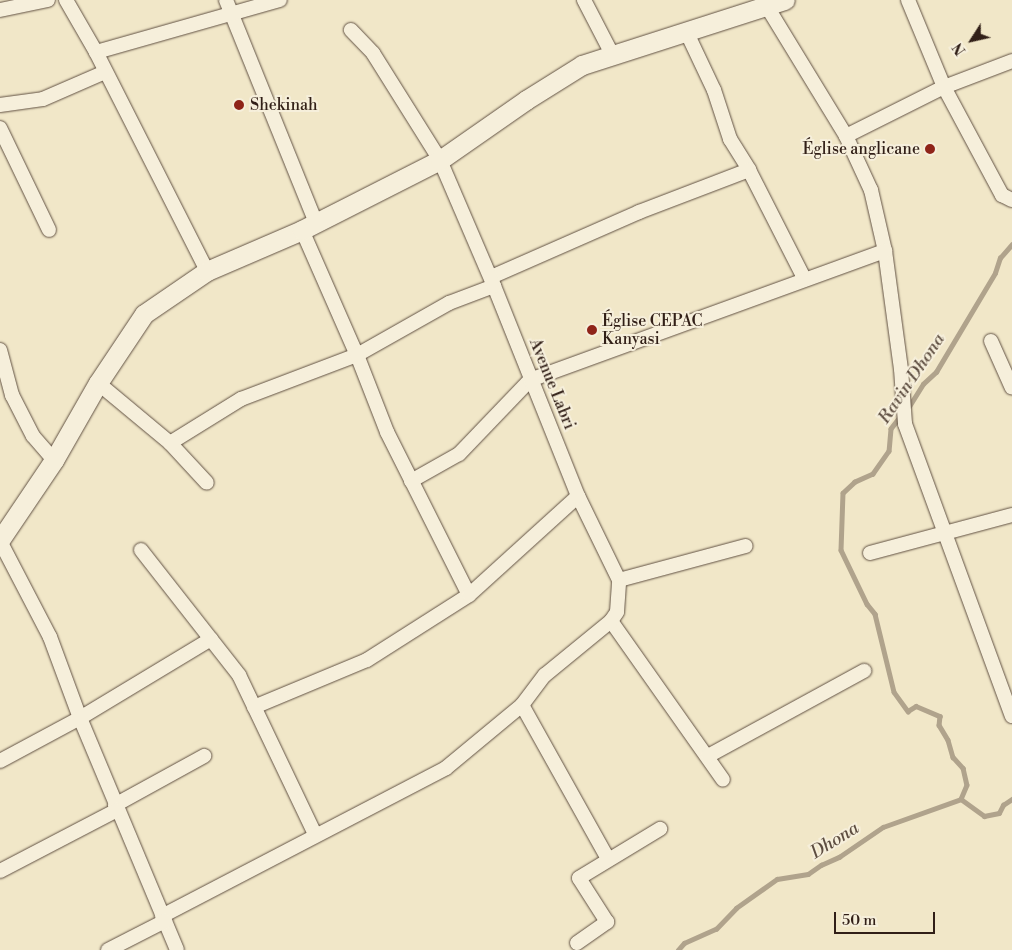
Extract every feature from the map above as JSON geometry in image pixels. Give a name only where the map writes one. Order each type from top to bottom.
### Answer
[{"type":"street","points":[[0,10],[48,0]]},
{"type":"street","points":[[66,0],[96,52],[104,72],[207,271]]},
{"type":"street","points":[[226,0],[387,432],[469,595]]},
{"type":"street","points":[[96,52],[280,0]]},
{"type":"street","points":[[584,0],[613,56]]},
{"type":"street","points":[[908,0],[944,87],[1002,195],[1012,200]]},
{"type":"street","points":[[177,950],[116,808],[50,637],[0,540],[54,460],[98,383],[144,314],[207,271],[309,226],[440,160],[526,100],[582,65],[687,33],[772,2],[846,136],[871,190],[885,251],[901,369],[905,424],[1012,716]]},
{"type":"street","name":"Avenue Labri","points":[[351,30],[373,53],[440,160],[492,282],[578,496],[619,580],[617,612],[611,621]]},
{"type":"street","points":[[687,33],[714,90],[730,139],[749,170],[805,280]]},
{"type":"street","points":[[846,136],[944,87],[1012,61]]},
{"type":"street","points":[[0,105],[43,99],[104,72]]},
{"type":"street","points":[[0,128],[50,230]]},
{"type":"street","points":[[170,443],[241,399],[357,355],[449,303],[639,212],[749,170]]},
{"type":"street","points":[[411,481],[459,454],[530,380],[885,251]]},
{"type":"street","points":[[991,341],[1012,388]]},
{"type":"street","points":[[0,350],[12,395],[33,436],[54,460]]},
{"type":"street","points":[[98,383],[170,443],[207,483]]},
{"type":"street","points":[[254,707],[367,660],[469,595],[578,496]]},
{"type":"street","points":[[870,553],[1012,515]]},
{"type":"street","points":[[619,580],[746,546]]},
{"type":"street","points":[[142,550],[239,675],[315,834]]},
{"type":"street","points":[[108,950],[315,834],[446,768],[522,705],[545,675],[611,621],[708,756],[723,780]]},
{"type":"street","points":[[0,762],[80,718],[211,639]]},
{"type":"street","points":[[708,756],[864,671]]},
{"type":"street","points":[[522,705],[608,860]]},
{"type":"street","points":[[0,871],[116,808],[204,756]]},
{"type":"street","points":[[577,943],[607,922],[579,878],[660,829]]},
{"type":"waterway","name":"Ravin Dhona","points":[[908,408],[923,384],[936,372],[995,273],[1000,258],[1012,244]]},
{"type":"waterway","name":"Ravin Dhona","points":[[901,416],[891,429],[889,451],[873,474],[855,482],[843,493],[841,550],[867,604],[875,614],[894,692],[908,711],[916,706],[940,716],[939,725],[948,740],[953,757],[963,768],[967,785],[961,799]]},
{"type":"waterway","name":"Dhona","points":[[678,950],[684,943],[716,929],[736,908],[777,879],[808,874],[821,865],[839,857],[883,827],[961,799],[984,816],[999,813],[1003,805],[1012,799]]},
{"type":"place","name":"Shekinah","points":[[239,105]]},
{"type":"place","name":"Église anglicane","points":[[930,149]]},
{"type":"place","name":"Église CEPAC Kanyasi","points":[[592,330]]}]
